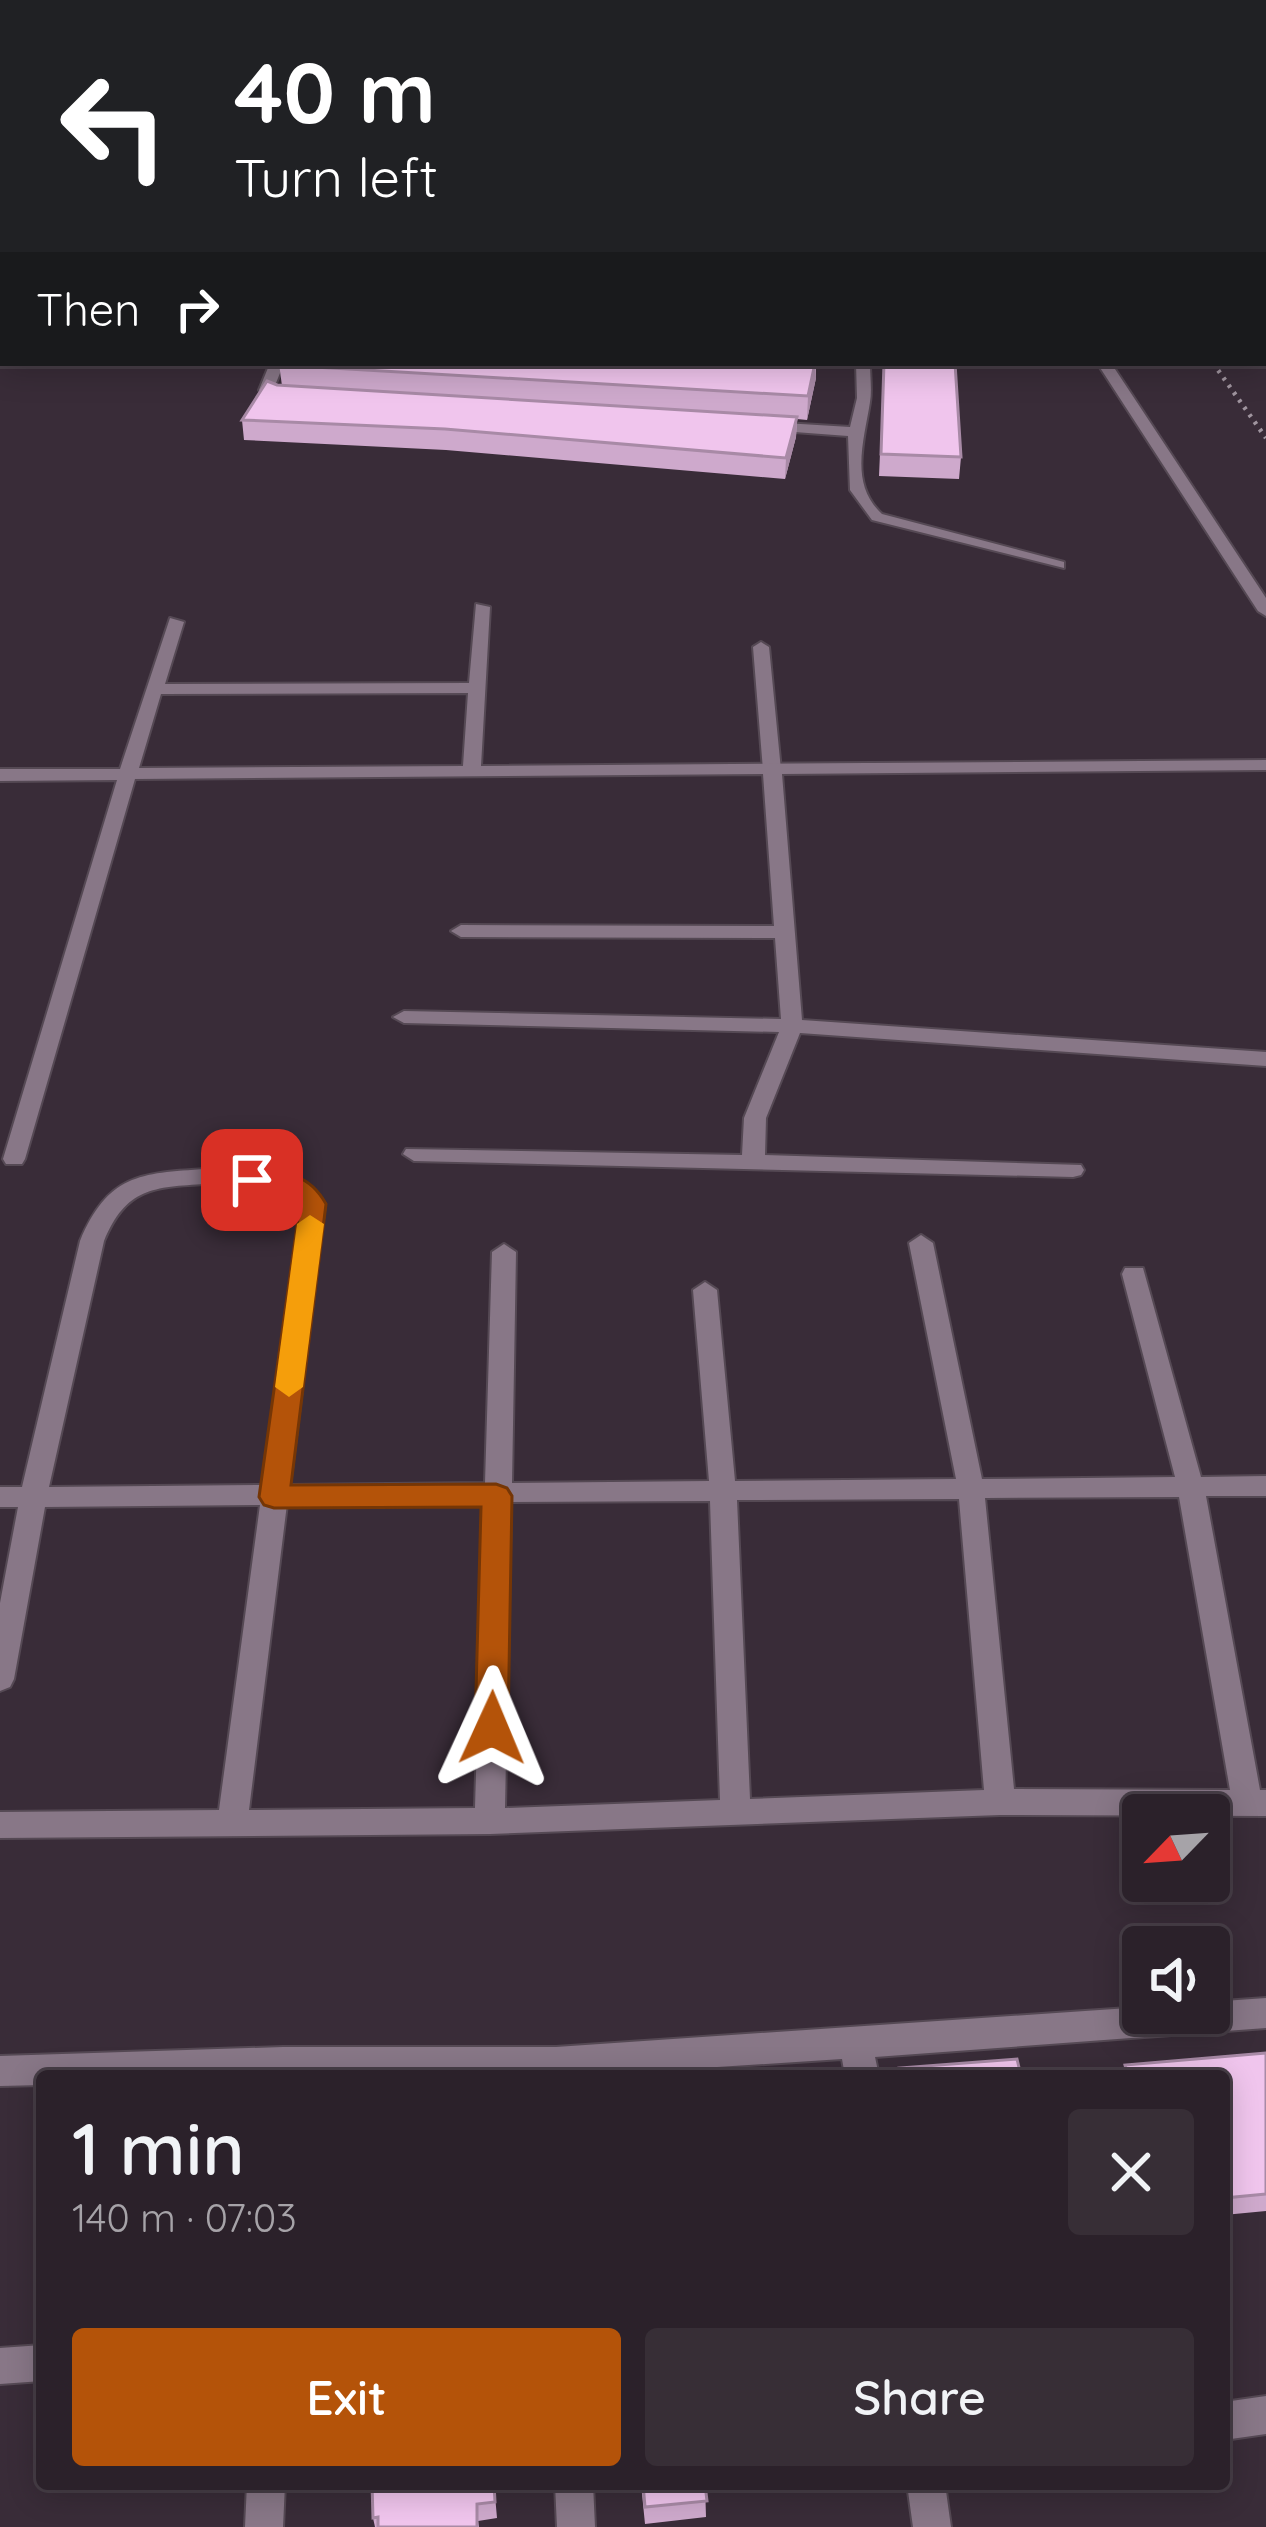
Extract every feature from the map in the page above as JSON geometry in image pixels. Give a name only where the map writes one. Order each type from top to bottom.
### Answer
[{"type":"street","points":[[276,366],[266,390],[279,397],[302,398]]},
{"type":"street","points":[[862,366],[863,398],[856,432],[856,493],[862,506],[878,518],[1058,565]]},
{"type":"street","points":[[1106,366],[1266,611]]},
{"type":"street","points":[[748,424],[856,432]]},
{"type":"street","points":[[472,769],[482,608]]},
{"type":"street","points":[[14,1159],[110,841],[126,771],[176,622]]},
{"type":"street","points":[[753,1162],[754,1118],[792,1026],[761,647]]},
{"type":"street","points":[[154,689],[477,688]]},
{"type":"street","points":[[0,776],[126,771],[1266,765]]},
{"type":"street","points":[[461,931],[784,932]]},
{"type":"street","points":[[404,1017],[792,1026],[1266,1059]]},
{"type":"street","points":[[414,1154],[1073,1170]]},
{"type":"street","points":[[0,1679],[33,1498],[92,1241],[108,1204],[129,1190],[177,1178],[290,1181],[313,1204],[232,1823]]},
{"type":"street","points":[[921,1244],[971,1490],[1000,1802]]},
{"type":"street","points":[[490,1821],[505,1252]]},
{"type":"street","points":[[0,1825],[490,1821],[1000,1802],[1257,1803],[1191,1488],[1134,1274]]},
{"type":"street","points":[[706,1290],[724,1493],[736,1814]]},
{"type":"street","points":[[0,1497],[1266,1486]]},
{"type":"street","points":[[142,2070],[556,2069],[859,2059],[1266,2013]]},
{"type":"street","points":[[0,2071],[36,2071]]},
{"type":"street","points":[[0,2366],[36,2363]]},
{"type":"street","points":[[1230,2420],[1266,2415]]},
{"type":"street","points":[[264,2527],[266,2490]]},
{"type":"street","points":[[574,2490],[576,2527]]},
{"type":"street","points":[[927,2490],[932,2527]]},
{"type":"building","points":[[298,366],[814,366],[808,396]]},
{"type":"building","points":[[884,366],[955,366],[961,457],[881,454]]},
{"type":"building","points":[[267,381],[797,417],[786,458],[445,429],[242,420]]},
{"type":"building","points":[[1266,2053],[1266,2194],[1230,2197],[1230,2070],[1126,2070],[1125,2065]]},
{"type":"building","points":[[1017,2059],[1020,2070],[900,2070]]},
{"type":"building","points":[[372,2490],[494,2490],[495,2502],[477,2504],[477,2527],[378,2527],[378,2517],[373,2518]]},
{"type":"building","points":[[644,2490],[706,2490],[707,2501],[645,2507]]},
{"type":"railway","points":[[1215,366],[1266,438]]},
{"type":"slow traffic","points":[[289,1387],[310,1224]]},
{"type":"route","points":[[252,1180],[290,1181],[313,1204],[274,1497],[496,1496],[492,1728]]}]
